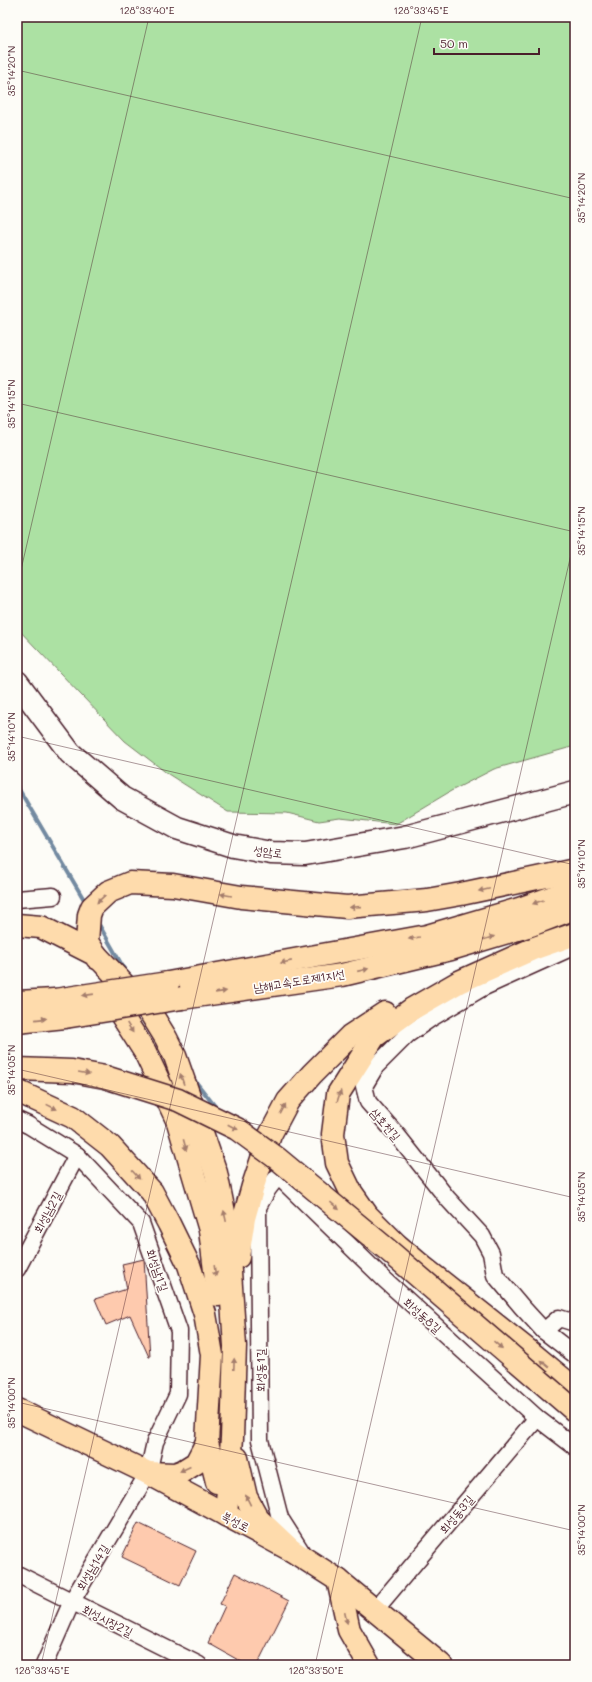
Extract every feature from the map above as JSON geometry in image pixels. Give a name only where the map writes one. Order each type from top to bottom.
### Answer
[{"type":"main road","name":"성암로","points":[[17,682],[70,753],[122,798],[177,828],[233,846],[271,853],[305,854],[405,837],[575,792]]},
{"type":"main road","points":[[226,1515],[232,1438],[235,1346],[227,1227],[216,1173],[175,1056],[166,1038],[150,1012],[96,955],[87,942],[89,915],[92,907],[108,892],[130,882],[173,885],[241,898],[347,907],[427,900],[575,870]]},
{"type":"main road","name":"남해고속도로제1지선","points":[[175,991],[428,936],[519,909],[575,889]]},
{"type":"main road","name":"남해고속도로제1지선","points":[[17,1022],[60,1008],[175,991],[342,975],[451,949],[531,925],[575,908]]},
{"type":"main road","points":[[233,1310],[244,1218],[263,1178],[270,1135],[288,1101],[312,1074],[350,1036],[435,979],[506,948],[575,924]]},
{"type":"main road","points":[[17,925],[41,927],[96,955],[122,1016],[145,1052],[178,1122],[210,1230],[218,1292],[220,1326],[217,1482]]},
{"type":"main road","points":[[575,934],[535,948],[459,982],[412,1009],[374,1037],[338,1094],[333,1134],[337,1164],[351,1192],[367,1215],[396,1244],[534,1355],[575,1390]]},
{"type":"main road","name":"남해고속도로제1지선","points":[[17,1002],[60,1008]]},
{"type":"main road","points":[[17,1069],[72,1071],[105,1077],[178,1100],[237,1129],[278,1159],[377,1241],[575,1411]]},
{"type":"main road","points":[[17,1091],[73,1117],[110,1146],[152,1192],[169,1224],[189,1265],[205,1314],[212,1355],[207,1442],[226,1515]]},
{"type":"main road","name":"북성로","points":[[17,1410],[148,1473],[299,1555],[338,1580],[437,1664]]},
{"type":"main road","points":[[232,1438],[246,1497],[258,1519],[299,1555]]},
{"type":"main road","points":[[148,1473],[175,1474],[183,1471],[196,1463],[207,1442]]},
{"type":"main road","points":[[338,1580],[349,1630],[368,1665]]},
{"type":"street","points":[[17,899],[53,896]]},
{"type":"street","name":"삼호천길","points":[[575,946],[482,988],[433,1017],[407,1035],[376,1066],[364,1086],[368,1102],[397,1135],[447,1198],[482,1236],[491,1253],[496,1275],[544,1331],[575,1355]]},
{"type":"street","name":"회성남1길","points":[[17,1120],[28,1125],[77,1155],[142,1223],[179,1331],[178,1394],[154,1442],[148,1473]]},
{"type":"street","name":"회성남2길","points":[[17,1269],[77,1155]]},
{"type":"street","name":"회성동8길","points":[[263,1178],[384,1279],[537,1418],[575,1447]]},
{"type":"street","name":"회성동1길","points":[[263,1178],[268,1188],[258,1206],[260,1440],[280,1518],[299,1555]]},
{"type":"street","points":[[544,1331],[559,1318],[575,1323]]},
{"type":"street","name":"회성동3길","points":[[374,1611],[537,1418]]},
{"type":"street","name":"회성남14길","points":[[44,1665],[72,1601],[148,1473]]},
{"type":"street","name":"회성시장2길","points":[[17,1574],[199,1665]]},
{"type":"green space","points":[[17,17],[575,17],[575,746],[494,769],[451,791],[396,824],[340,818],[319,821],[287,813],[228,812],[168,774],[125,741],[17,628]]},
{"type":"building","points":[[144,1259],[150,1357],[130,1315],[106,1325],[95,1299],[127,1289],[122,1264]]},
{"type":"building","points":[[138,1523],[196,1551],[180,1585],[122,1557]]},
{"type":"building","points":[[235,1573],[289,1601],[257,1665],[247,1665],[208,1643],[225,1606],[220,1604]]},
{"type":"waterway","points":[[17,786],[86,903]]},
{"type":"waterway","points":[[97,921],[127,974]]},
{"type":"waterway","points":[[192,1077],[218,1110]]}]
